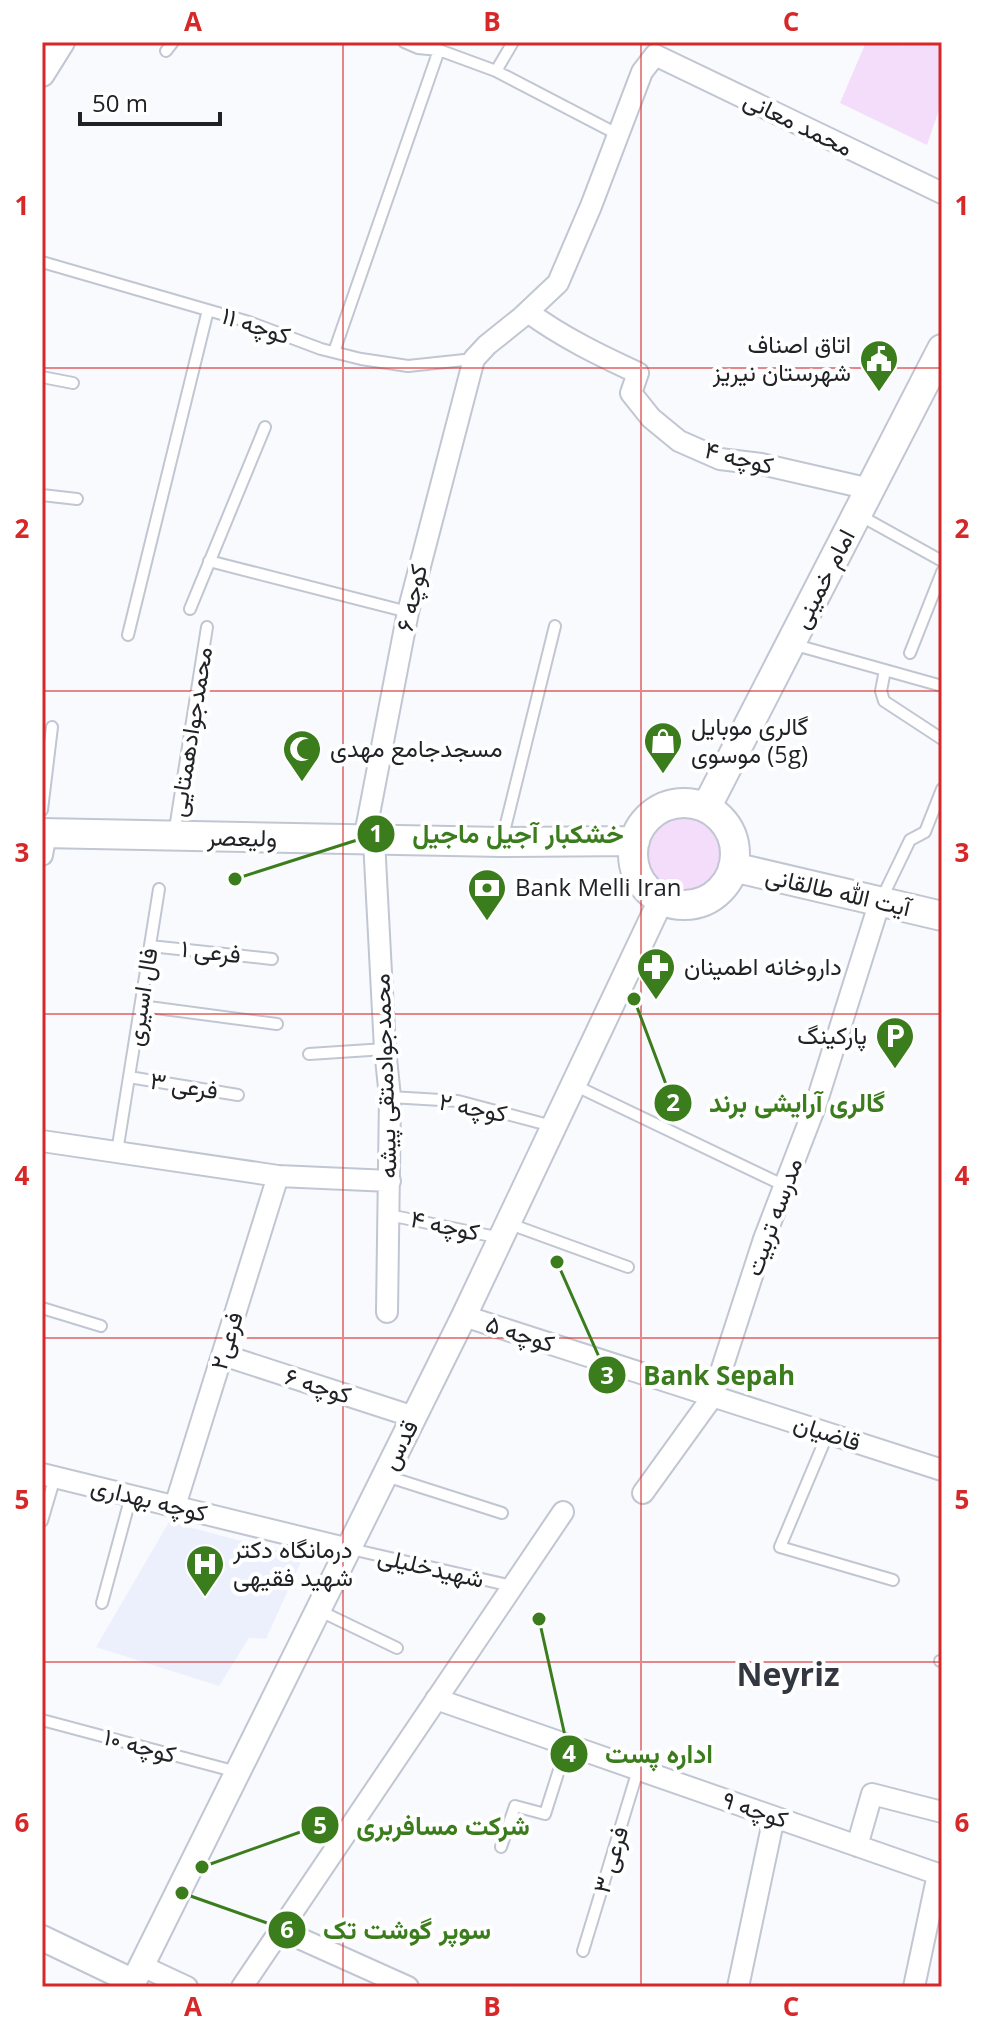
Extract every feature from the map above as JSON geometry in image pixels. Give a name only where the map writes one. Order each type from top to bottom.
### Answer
[{"type":"main road","name":"امام خمینی","points":[[706,808],[942,349]]},
{"type":"main road","points":[[692,804],[706,808],[720,818],[730,833],[735,850],[727,881],[718,893],[705,901],[691,905],[661,900],[647,890],[637,875],[633,859],[640,828],[650,816],[663,808],[692,804]]},
{"type":"main road","name":"ولیعصر","points":[[43,832],[369,840],[635,841]]},
{"type":"main road","name":"آیت الله طالقانی","points":[[733,867],[942,916]]},
{"type":"street","points":[[42,74],[62,42]]},
{"type":"street","points":[[474,359],[558,283],[652,49]]},
{"type":"street","name":"محمد معانی","points":[[652,49],[942,193]]},
{"type":"street","name":"کوچه ۴","points":[[528,312],[589,351],[638,373],[631,393],[651,418],[679,441],[720,459],[761,464],[864,502]]},
{"type":"street","name":"۶ کوچه","points":[[369,840],[408,612],[474,359]]},
{"type":"street","name":"محمدجوادمتقی پیشه","points":[[369,840],[390,1097],[387,1312]]},
{"type":"street","name":"قدس","points":[[136,1978],[464,1316],[661,900]]},
{"type":"street","name":"مدرسه تربیت","points":[[643,1493],[713,1396],[764,1239],[816,1104],[880,901]]},
{"type":"street","points":[[42,1141],[278,1176],[390,1181]]},
{"type":"street","name":"فرعی۲","points":[[175,1506],[278,1176]]},
{"type":"street","name":"کوچه ۵","points":[[464,1316],[713,1396]]},
{"type":"street","name":"کوچه ۶","points":[[223,1355],[414,1417]]},
{"type":"street","name":"قاضیان","points":[[713,1396],[942,1470]]},
{"type":"street","name":"کوچه بهداری","points":[[48,1475],[349,1549]]},
{"type":"street","points":[[242,1987],[563,1512]]},
{"type":"street","name":"کوچه ۹","points":[[436,1699],[938,1874],[914,1987]]},
{"type":"street","points":[[857,1846],[872,1794],[942,1812]]},
{"type":"street","points":[[738,1987],[774,1817]]},
{"type":"street","points":[[281,1930],[408,1987]]},
{"type":"street","points":[[42,1938],[136,1978],[187,1987]]},
{"type":"lane","points":[[404,42],[418,48],[439,50],[496,71],[617,134]]},
{"type":"lane","points":[[496,71],[513,42]]},
{"type":"lane","points":[[334,352],[439,50]]},
{"type":"lane","name":"کوچه ۱۱","points":[[42,262],[249,322],[334,352],[408,366],[474,359]]},
{"type":"lane","points":[[128,635],[208,310]]},
{"type":"lane","points":[[42,377],[73,383]]},
{"type":"lane","points":[[190,609],[265,427]]},
{"type":"lane","points":[[42,495],[77,499]]},
{"type":"lane","points":[[864,502],[942,561]]},
{"type":"lane","points":[[209,561],[408,612]]},
{"type":"lane","points":[[910,653],[942,572]]},
{"type":"lane","points":[[502,842],[555,626]]},
{"type":"lane","name":"محمدجوادهمتایی","points":[[174,837],[207,627]]},
{"type":"lane","points":[[791,644],[942,686]]},
{"type":"lane","points":[[885,670],[881,691],[884,701],[942,739]]},
{"type":"lane","points":[[43,832],[52,727]]},
{"type":"lane","points":[[880,901],[910,840],[925,832],[942,789]]},
{"type":"lane","name":"فال اسیری","points":[[117,1152],[159,889]]},
{"type":"lane","name":"فرعی ۱","points":[[150,946],[272,959]]},
{"type":"lane","points":[[141,1006],[277,1024]]},
{"type":"lane","points":[[309,1054],[385,1049]]},
{"type":"lane","name":"فرعی ۳","points":[[129,1077],[238,1095]]},
{"type":"lane","points":[[574,1085],[785,1186]]},
{"type":"lane","name":"کوچه ۲","points":[[390,1097],[458,1101],[554,1126]]},
{"type":"lane","name":"کوچه ۴","points":[[389,1215],[504,1231],[628,1267]]},
{"type":"lane","points":[[42,1308],[101,1326]]},
{"type":"lane","points":[[828,1433],[780,1547],[893,1580]]},
{"type":"lane","points":[[42,1521],[48,1475]]},
{"type":"lane","points":[[384,1475],[502,1513]]},
{"type":"lane","points":[[102,1603],[131,1496]]},
{"type":"lane","name":"شهیدخلیلی","points":[[349,1549],[512,1586]]},
{"type":"lane","points":[[318,1610],[397,1648]]},
{"type":"lane","name":"کوچه ۱۰","points":[[42,1720],[238,1772]]},
{"type":"lane","points":[[501,1847],[515,1806],[545,1814],[567,1745]]},
{"type":"lane","name":"فرعی ۳","points":[[583,1951],[638,1770]]},
{"type":"shaded area","points":[[866,42],[894,42],[903,46],[906,42],[942,42],[942,101],[927,145],[840,103]]},
{"type":"shaded area","points":[[677,815],[695,816],[707,820],[714,827],[719,835],[727,881],[684,894],[668,891],[656,884],[646,861],[647,848],[652,835],[662,824]]},
{"type":"shaded area","name":"درمانگاه دکتر شهید فقیهی","points":[[169,1522],[303,1557],[266,1639],[249,1638],[219,1686],[96,1647]]},
{"type":"place","name":"اتاق اصناف شهرستان نیریز","points":[[879,393]]},
{"type":"place","name":"گالری موبایل موسوی (5g)","points":[[663,775]]},
{"type":"place","name":"مسجدجامع مهدی","points":[[302,783]]},
{"type":"place","name":"خشکبار آجیل ماجیل","points":[[235,879]]},
{"type":"place","name":"Bank Melli Iran","points":[[487,922]]},
{"type":"place","name":"گالری آرایشی برند","points":[[634,999]]},
{"type":"place","name":"داروخانه اطمینان","points":[[656,1001]]},
{"type":"place","name":"پارکینگ","points":[[895,1070]]},
{"type":"place","name":"Bank Sepah","points":[[557,1262]]},
{"type":"place","name":"درمانگاه دکتر شهید فقیهی","points":[[205,1598]]},
{"type":"place","name":"اداره پست","points":[[539,1619]]},
{"type":"place","name":"شرکت مسافربری","points":[[202,1867]]},
{"type":"place","name":"سوپر گوشت تک","points":[[182,1893]]},
{"type":"district","name":"Neyriz","points":[[788,1675]]}]
